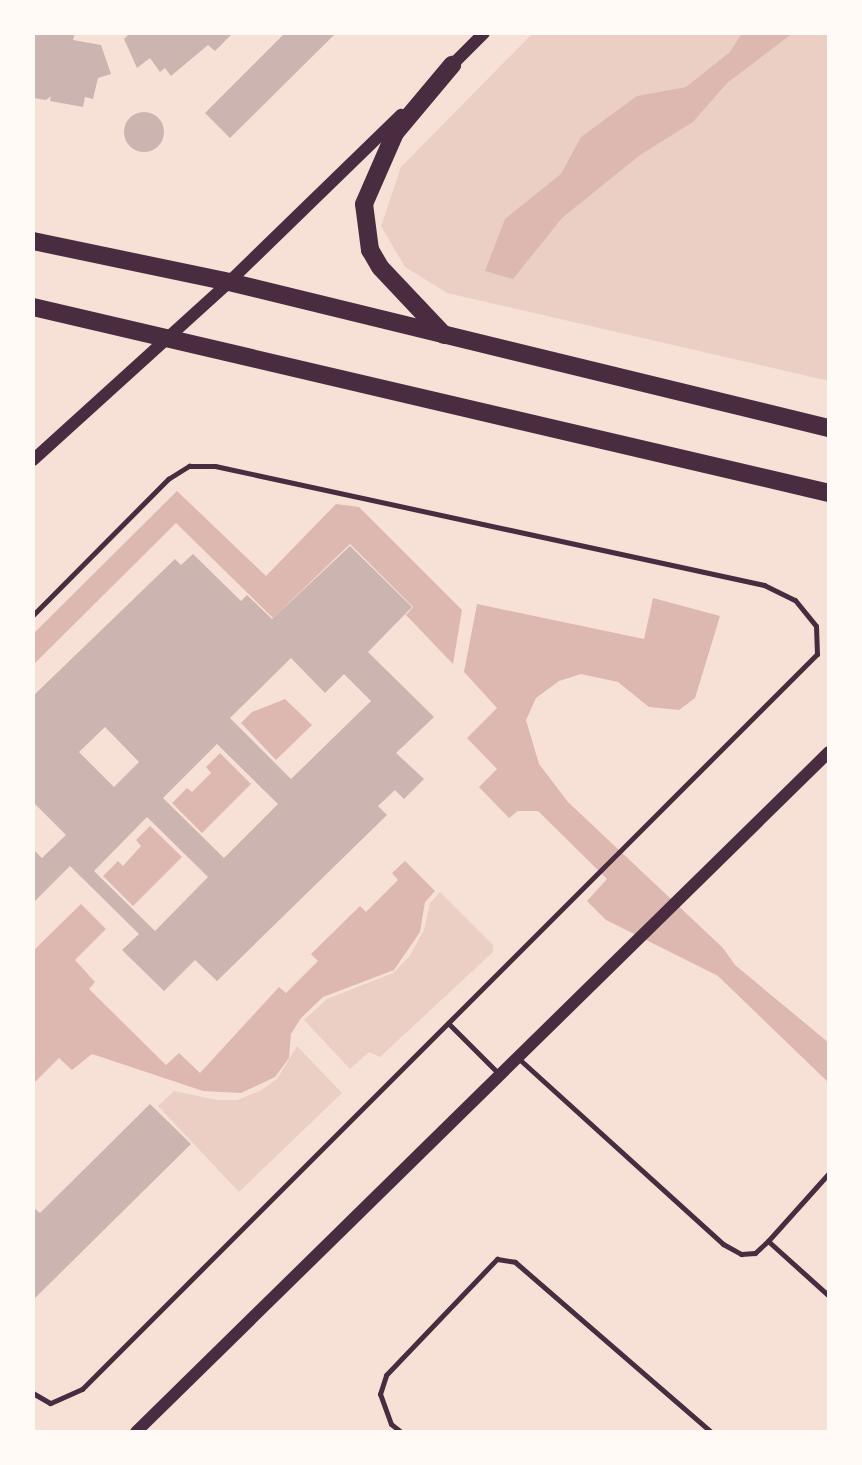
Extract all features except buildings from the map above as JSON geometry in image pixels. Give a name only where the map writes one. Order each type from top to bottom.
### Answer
[{"type":"main road","points":[[444,335],[380,267],[370,250],[364,204],[395,133],[453,65]]},
{"type":"main road","points":[[33,241],[229,282],[829,428]]},
{"type":"main road","points":[[33,307],[829,493]]},
{"type":"street","points":[[33,460],[229,282],[484,33]]},
{"type":"street","points":[[136,1432],[829,752]]},
{"type":"lane","points":[[33,615],[168,479],[189,466],[215,466],[751,582],[795,600],[816,625],[817,654],[82,1389],[50,1403],[33,1393]]},
{"type":"lane","points":[[448,1023],[500,1075]]},
{"type":"lane","points":[[517,1057],[723,1244],[741,1254],[755,1253],[829,1173]]},
{"type":"lane","points":[[768,1241],[829,1296]]},
{"type":"lane","points":[[401,1432],[391,1424],[380,1394],[386,1375],[497,1259],[515,1262],[711,1432]]},
{"type":"shaded area","points":[[533,33],[829,33],[829,381],[447,293],[405,267],[381,226],[401,167]]},
{"type":"shaded area","points":[[742,33],[793,33],[727,83],[693,122],[640,155],[562,218],[513,279],[485,271],[505,219],[561,174],[581,137],[637,96],[686,87],[730,52]]},
{"type":"shaded area","points":[[177,491],[266,576],[336,504],[359,507],[462,610],[453,664],[406,615],[413,607],[350,544],[273,618],[176,523],[33,665],[33,634]]},
{"type":"shaded area","points":[[653,598],[720,616],[695,698],[679,710],[649,707],[618,682],[581,674],[559,681],[536,698],[526,720],[539,764],[568,802],[723,948],[735,965],[829,1043],[829,1083],[718,976],[606,920],[587,901],[607,879],[538,811],[518,811],[509,818],[479,787],[497,769],[467,738],[497,708],[464,672],[477,604],[644,639]]},
{"type":"shaded area","points":[[285,699],[312,725],[276,760],[241,723],[252,712]]},
{"type":"shaded area","points":[[220,753],[251,784],[202,833],[172,803],[187,788],[192,792],[211,773],[206,767]]},
{"type":"shaded area","points":[[150,826],[182,857],[133,906],[103,876],[118,861],[123,866],[141,846],[136,840]]},
{"type":"shaded area","points":[[405,861],[435,891],[425,902],[420,932],[394,970],[323,997],[301,1018],[291,1034],[289,1058],[275,1077],[241,1093],[203,1091],[92,1054],[72,1070],[59,1058],[33,1084],[33,951],[81,904],[106,929],[75,960],[95,982],[89,989],[166,1065],[179,1053],[200,1073],[279,987],[286,993],[318,961],[311,954],[360,906],[366,912],[398,880],[392,873]]},
{"type":"shaded area","points":[[440,892],[493,945],[493,952],[380,1057],[369,1052],[350,1069],[304,1020],[327,999],[393,973],[409,957],[424,930],[430,903]]},
{"type":"shaded area","points":[[297,1046],[342,1093],[239,1192],[158,1106],[174,1091],[217,1100],[237,1100],[260,1091],[277,1079]]}]
